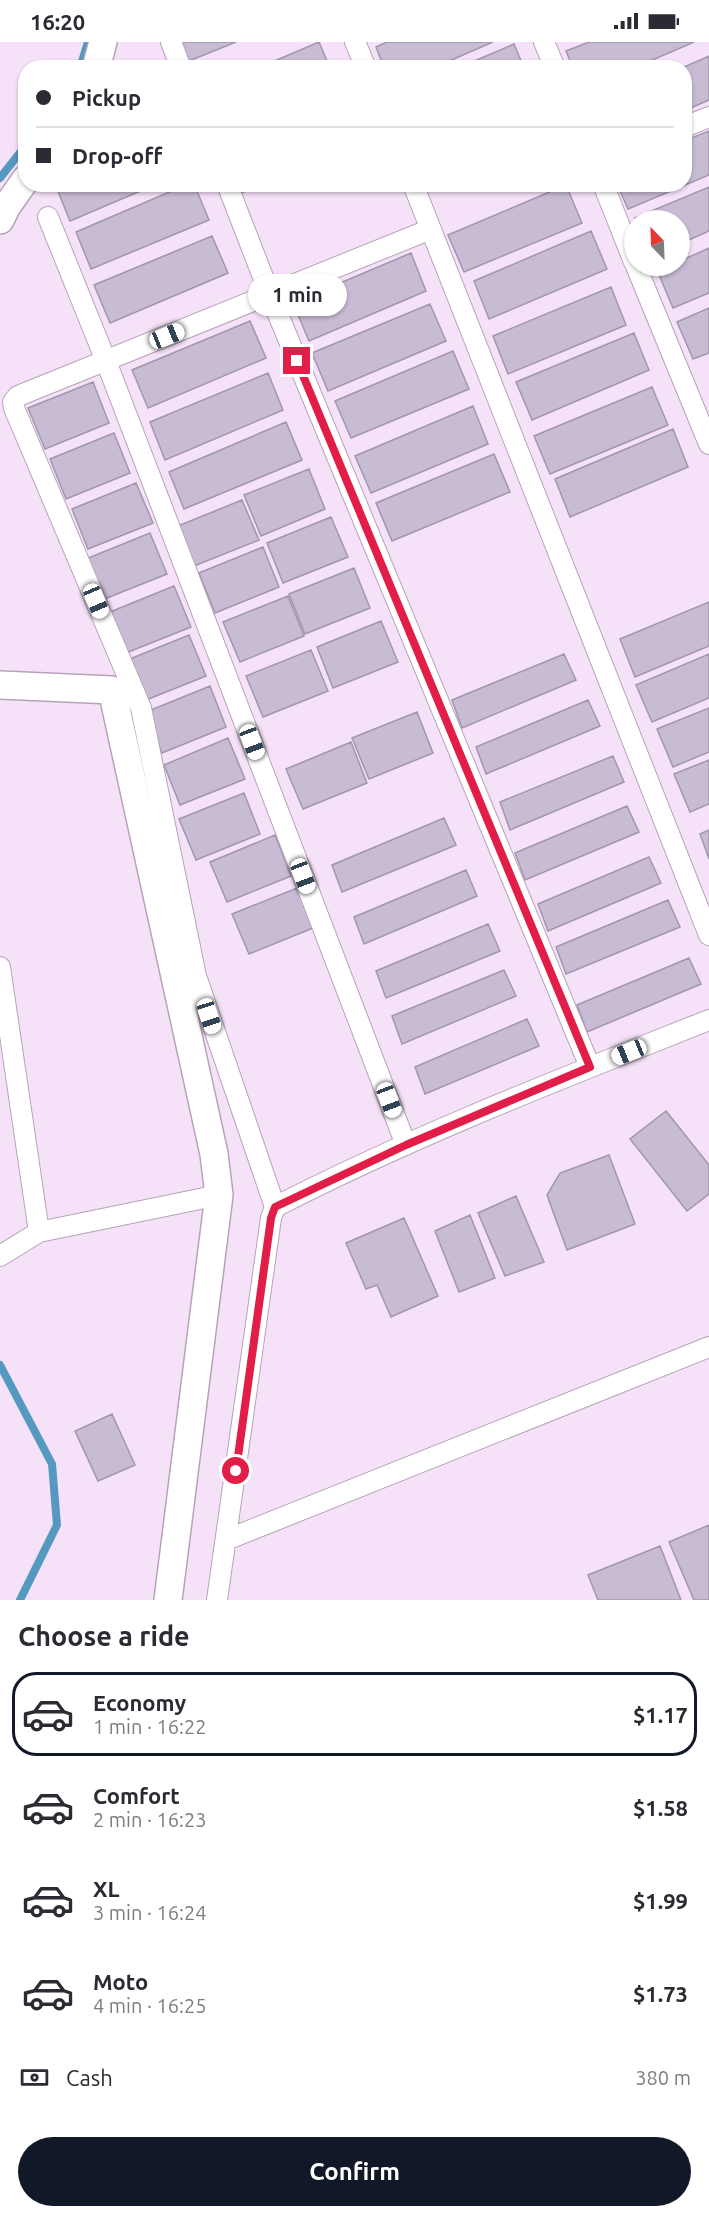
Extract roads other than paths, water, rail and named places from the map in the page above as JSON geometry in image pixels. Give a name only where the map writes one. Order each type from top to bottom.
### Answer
[{"type":"street","points":[[98,60],[103,42]]},
{"type":"street","points":[[171,42],[178,60]]},
{"type":"street","points":[[355,42],[363,60]]},
{"type":"street","points":[[544,42],[552,60]]},
{"type":"street","points":[[692,124],[709,117]]},
{"type":"street","points":[[0,220],[18,190]]},
{"type":"street","points":[[230,192],[270,295],[590,1067]]},
{"type":"street","points":[[416,192],[709,935]]},
{"type":"street","points":[[606,192],[624,236]]},
{"type":"street","points":[[48,217],[106,361],[406,1145]]},
{"type":"street","points":[[217,1600],[271,1218],[275,1207],[196,976],[141,708],[14,408],[14,402],[18,396],[431,229]]},
{"type":"street","points":[[640,276],[709,444]]},
{"type":"street","points":[[0,685],[111,690],[214,1154],[219,1195],[168,1600]]},
{"type":"street","points":[[0,967],[39,1232]]},
{"type":"street","points":[[275,1207],[406,1145],[590,1067],[709,1020]]},
{"type":"street","points":[[0,1257],[39,1232],[219,1195]]},
{"type":"street","points":[[226,1540],[709,1347]]},
{"type":"waterway","points":[[82,60],[88,42]]},
{"type":"waterway","points":[[0,178],[18,155]]},
{"type":"waterway","points":[[0,1365],[52,1464],[57,1525],[20,1600]]}]
